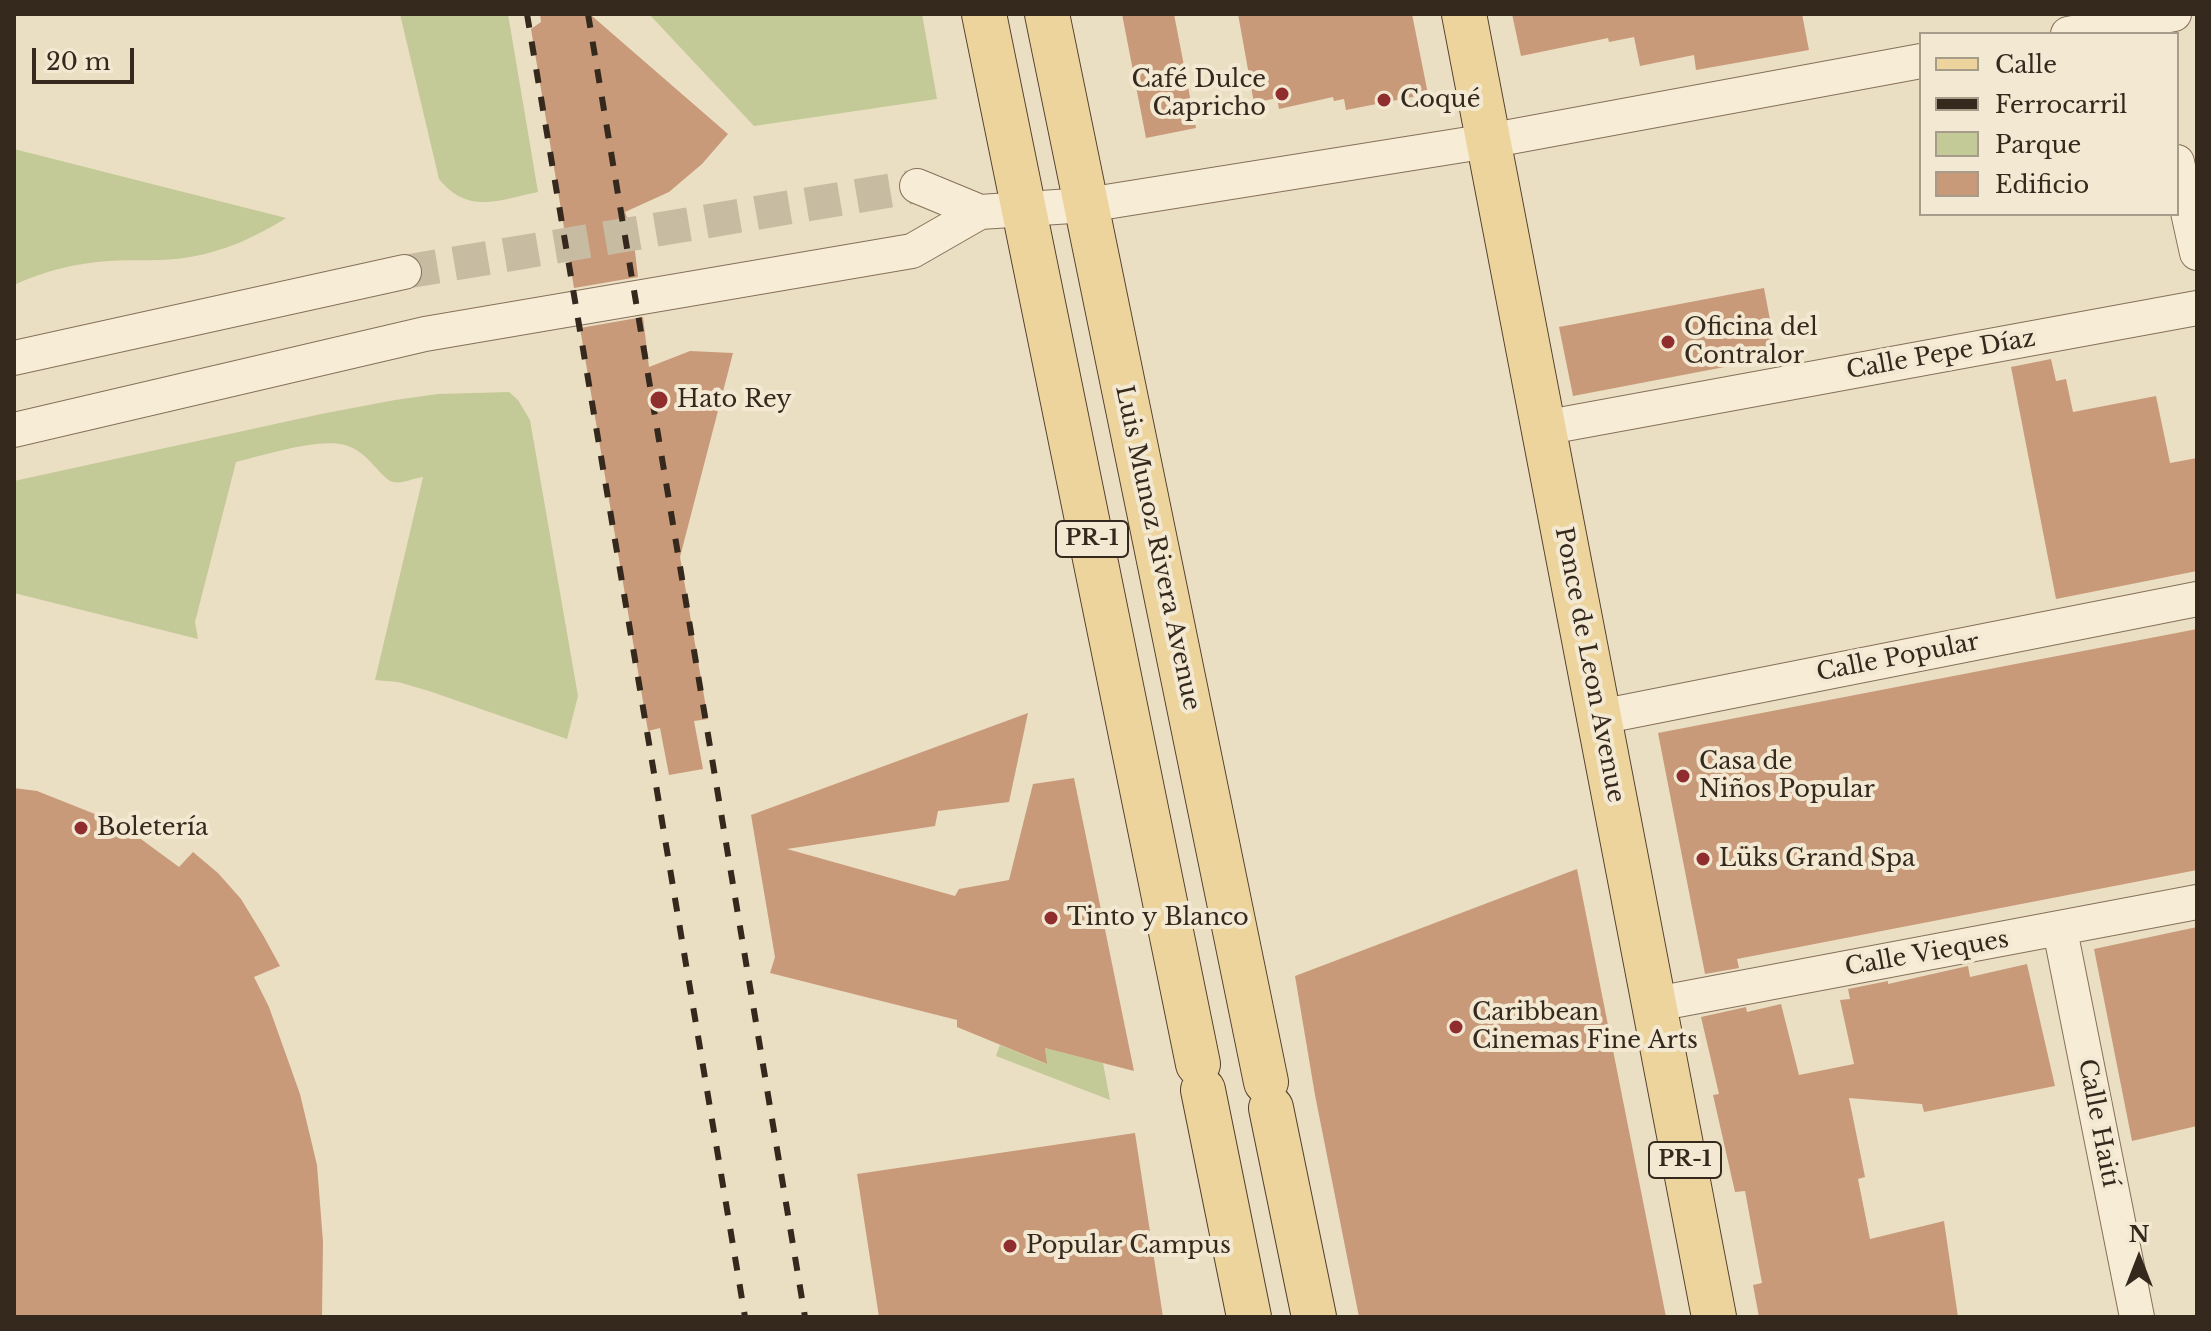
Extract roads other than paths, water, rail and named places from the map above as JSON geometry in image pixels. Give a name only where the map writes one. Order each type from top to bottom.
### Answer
[{"type":"main road","name":"PR-1","points":[[984,14],[1249,1317]]},
{"type":"main road","name":"Luis Munoz Rivera Avenue","points":[[1047,14],[1314,1317]]},
{"type":"main road","name":"Ponce de Leon Avenue","points":[[1464,14],[1714,1317]]},
{"type":"street","points":[[2080,32],[2153,20]]},
{"type":"street","points":[[917,186],[980,212],[1087,205],[1488,141],[1919,61]]},
{"type":"street","points":[[2179,171],[2197,253]]},
{"type":"street","points":[[14,430],[425,334],[912,251],[980,212]]},
{"type":"street","points":[[14,358],[404,272]]},
{"type":"street","name":"Calle Pepe Díaz","points":[[1543,428],[2197,308]]},
{"type":"street","name":"Calle Popular","points":[[1600,717],[2197,599]]},
{"type":"street","name":"Calle Vieques","points":[[1656,1004],[2197,902]]},
{"type":"street","name":"Calle Haití","points":[[2060,930],[2137,1317]]},
{"type":"tunnel","points":[[404,272],[917,186]]},
{"type":"railway","points":[[527,14],[745,1317]]},
{"type":"railway","points":[[588,14],[805,1317]]},
{"type":"place","name":"Café Dulce Capricho","points":[[1282,94]]},
{"type":"place","name":"Coqué","points":[[1384,100]]},
{"type":"place","name":"Oficina del Contralor","points":[[1668,342]]},
{"type":"place","name":"Hato Rey","points":[[659,400]]},
{"type":"place","name":"Casa de Niños Popular","points":[[1683,776]]},
{"type":"place","name":"Boletería","points":[[81,828]]},
{"type":"place","name":"Lüks Grand Spa","points":[[1703,859]]},
{"type":"place","name":"Tinto y Blanco","points":[[1051,918]]},
{"type":"place","name":"Caribbean Cinemas Fine Arts","points":[[1456,1027]]},
{"type":"place","name":"Popular Campus","points":[[1010,1246]]}]
